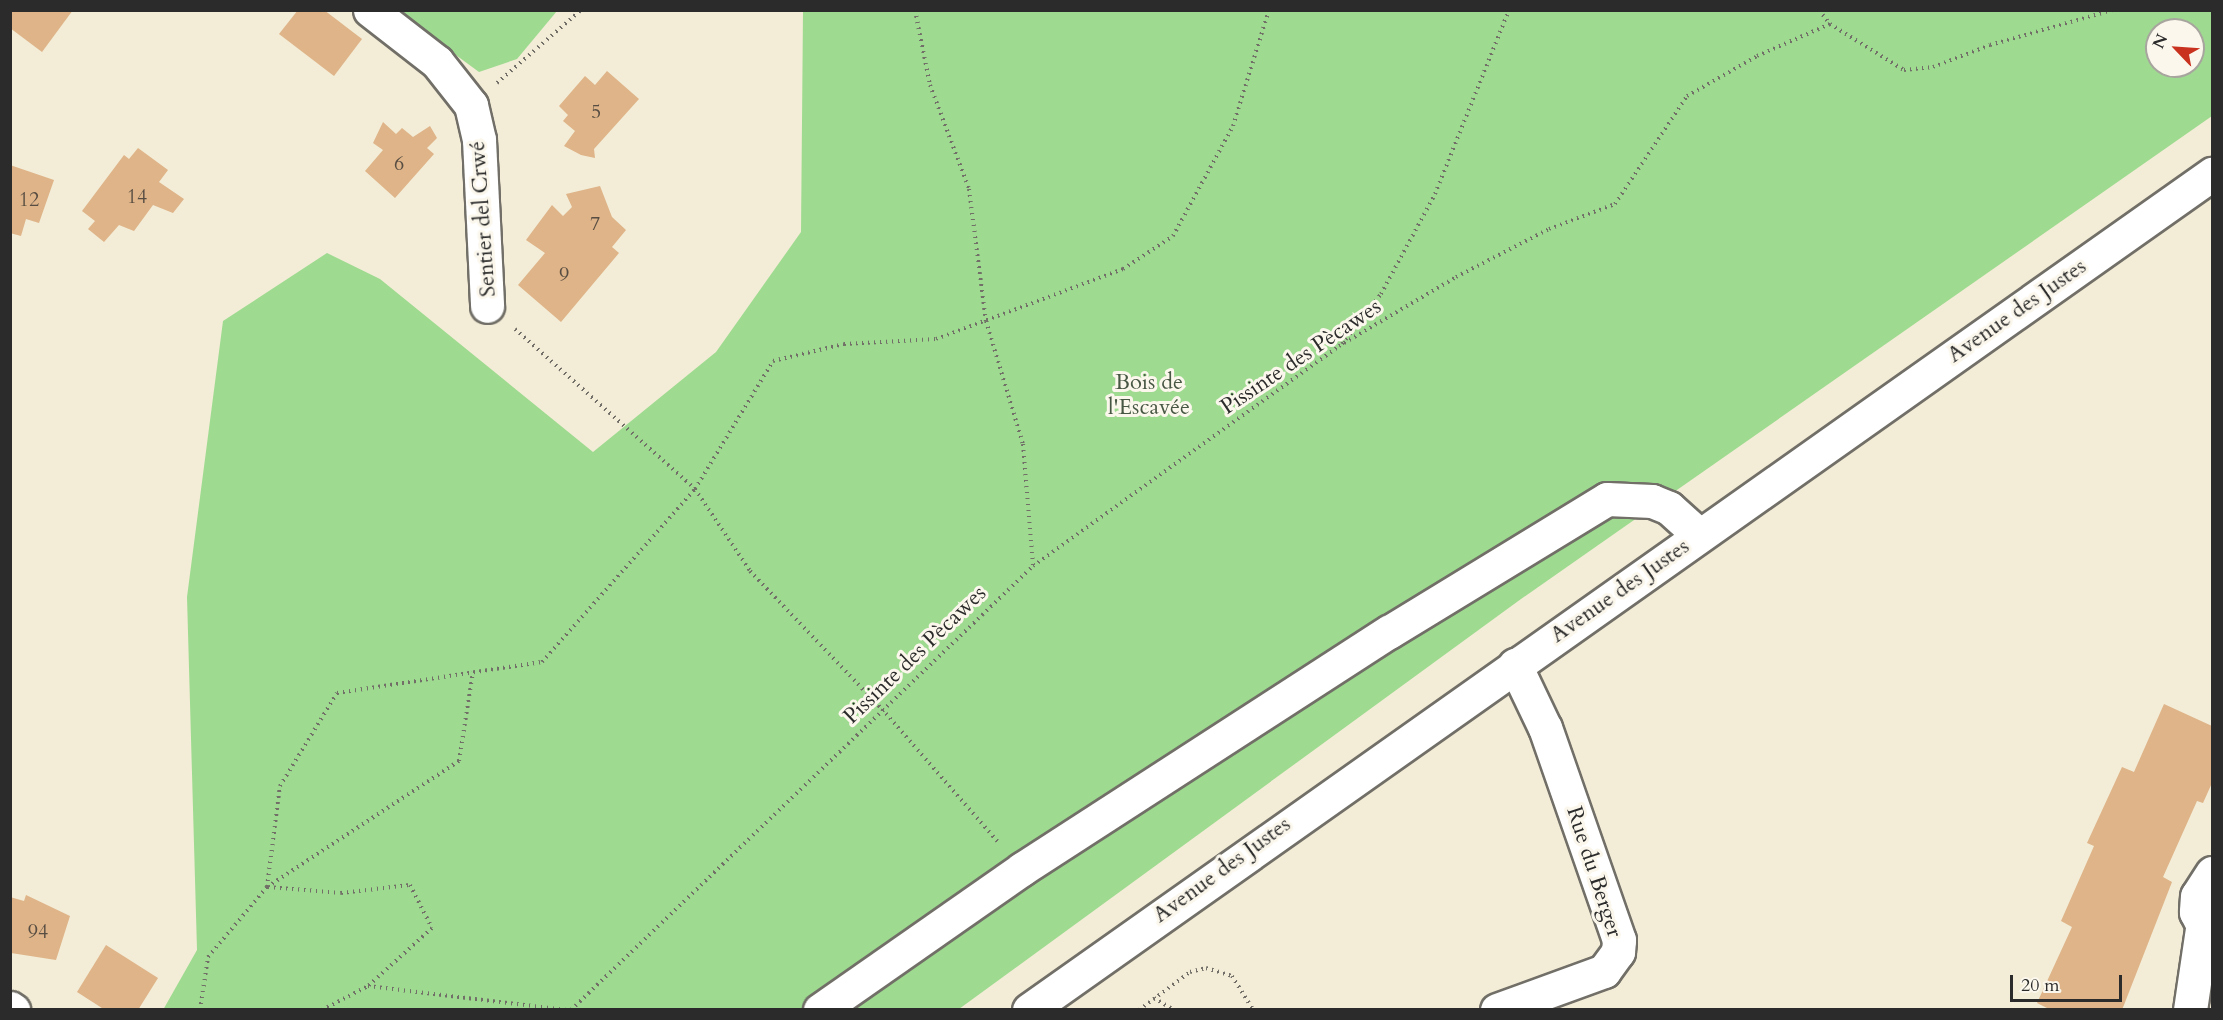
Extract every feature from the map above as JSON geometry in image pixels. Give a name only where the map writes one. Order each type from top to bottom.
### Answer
[{"type":"main road","name":"Sentier del Crwé","points":[[370,10],[437,62],[471,105],[479,140],[487,306]]},
{"type":"main road","name":"Avenue des Justes","points":[[1029,1010],[2212,174]]},
{"type":"main road","points":[[820,1010],[1022,869],[1389,632],[1607,499],[1652,501],[1669,508],[1699,535]]},
{"type":"main road","name":"Rue du Berger","points":[[1497,1010],[1604,971],[1618,952],[1619,940],[1545,728],[1515,665]]},
{"type":"main road","points":[[2190,1010],[2207,936],[2197,896],[2212,873]]},
{"type":"path","points":[[471,105],[581,10]]},
{"type":"path","points":[[915,10],[930,86],[969,189],[986,321],[1023,444],[1033,566]]},
{"type":"path","points":[[267,887],[280,786],[337,693],[542,662],[695,489],[773,361],[844,344],[936,339],[1123,269],[1173,236],[1233,126],[1269,10]]},
{"type":"path","points":[[1339,346],[1381,294],[1434,194],[1509,10]]},
{"type":"path","points":[[1819,10],[1830,24],[1904,70],[1933,67],[1990,45],[2113,10]]},
{"type":"path","name":"Pissinte des Pècawes","points":[[368,986],[569,1010],[882,708],[1033,566],[1339,346],[1456,277],[1549,229],[1615,204],[1687,96],[1757,56],[1830,24]]},
{"type":"path","name":"Sentier del Crwé","points":[[487,306],[695,489],[750,571],[882,708],[1022,869]]},
{"type":"path","points":[[200,1010],[208,957],[267,887],[459,761],[473,672]]},
{"type":"path","points":[[267,887],[341,893],[410,885],[432,928],[368,986],[322,1010]]},
{"type":"path","points":[[1139,1010],[1191,972],[1206,968],[1232,976],[1253,1010]]},
{"type":"path","points":[[1154,998],[1174,1010]]},
{"type":"green space","points":[[396,11],[557,11],[517,59],[479,72]]},
{"type":"green space","name":"Bois de l'Escavée","points":[[803,11],[2212,11],[2212,116],[1521,599],[959,1009],[163,1010],[197,950],[187,597],[223,321],[327,253],[380,279],[593,452],[716,352],[801,232]]},
{"type":"building","points":[[10,10],[73,10],[42,52],[10,28]]},
{"type":"building","points":[[298,10],[324,10],[362,39],[334,76],[279,34]]},
{"type":"building","points":[[607,71],[639,99],[594,149],[595,158],[581,155],[564,146],[575,131],[563,121],[568,115],[559,106],[585,76],[595,85]]},
{"type":"building","points":[[383,122],[396,134],[402,128],[413,137],[430,126],[437,138],[427,148],[434,154],[395,198],[365,171],[383,150],[373,143]]},
{"type":"building","points":[[138,148],[168,170],[159,182],[184,199],[173,213],[153,205],[134,231],[119,225],[104,242],[88,229],[95,221],[82,211],[124,155],[129,159]]},
{"type":"building","points":[[10,165],[54,180],[39,223],[26,219],[21,236],[10,233]]},
{"type":"building","points":[[600,186],[612,217],[626,230],[612,247],[619,253],[561,322],[518,285],[545,253],[526,240],[552,205],[563,216],[572,207],[566,194]]},
{"type":"building","points":[[2164,704],[2212,726],[2212,783],[2203,803],[2197,801],[2163,877],[2172,882],[2122,1010],[2051,1010],[2037,1003],[2072,927],[2061,921],[2094,846],[2087,843],[2122,767],[2134,772]]},
{"type":"building","points":[[26,895],[70,916],[56,960],[11,953],[10,897],[24,901]]},
{"type":"building","points":[[106,945],[158,978],[138,1010],[105,1010],[77,992]]}]
